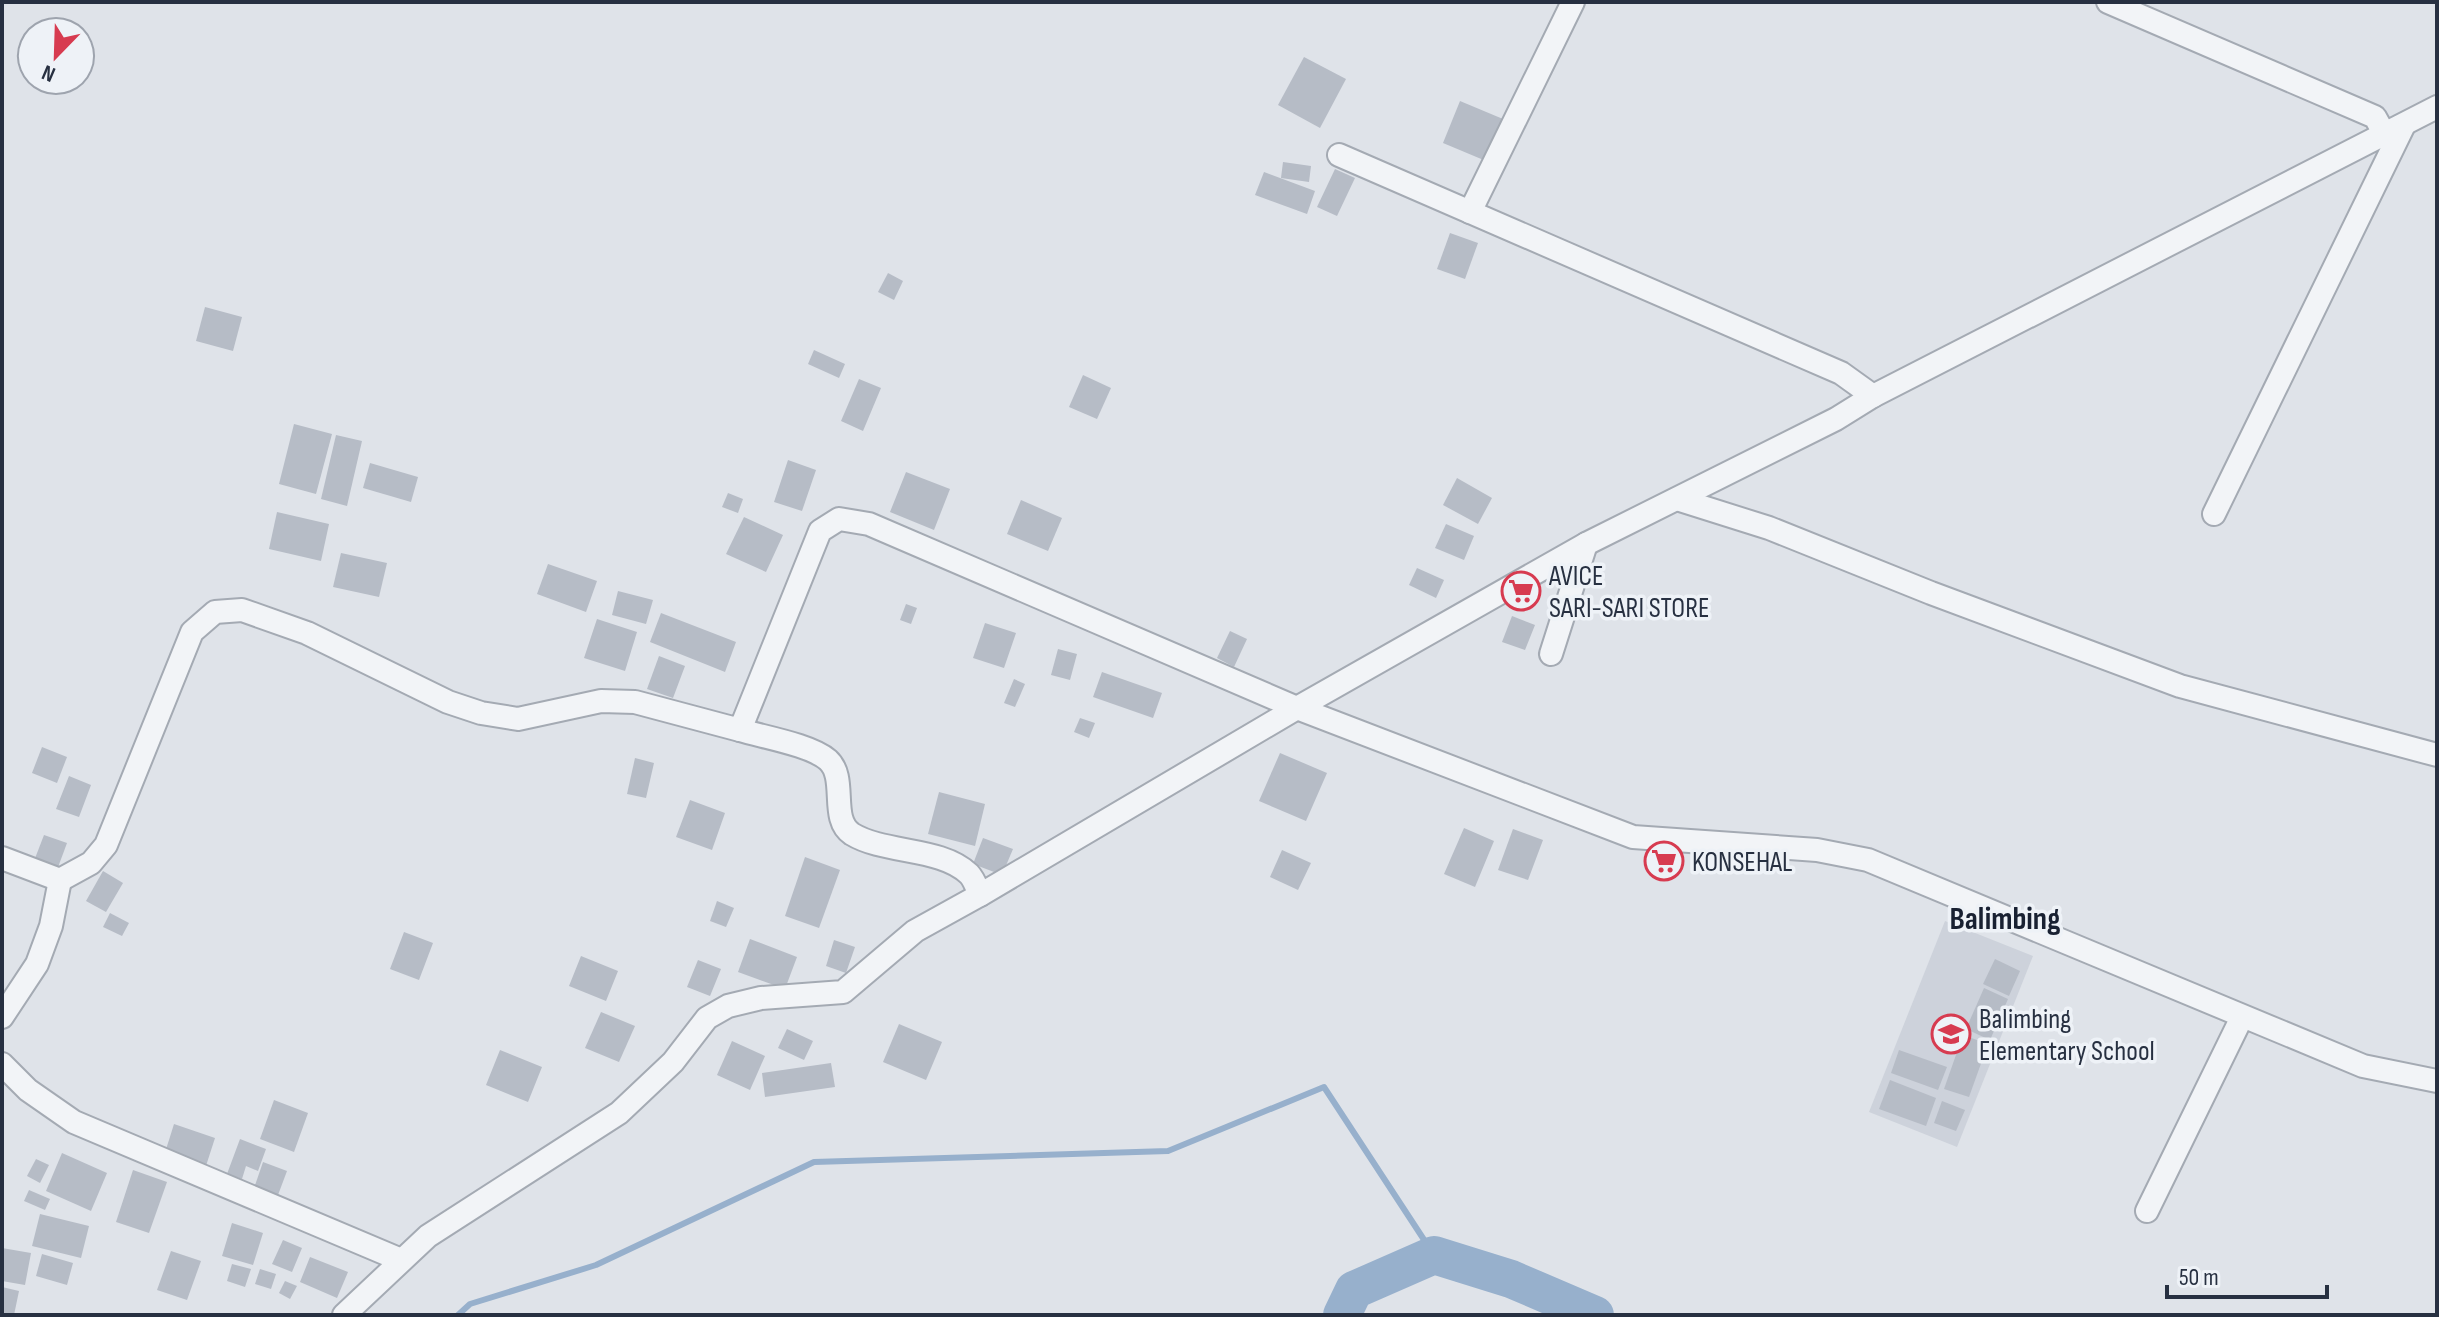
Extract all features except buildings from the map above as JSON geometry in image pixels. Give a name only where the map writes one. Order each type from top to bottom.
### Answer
[{"type":"street","points":[[1470,212],[1573,2]]},
{"type":"street","points":[[2108,2],[2375,117],[2395,130]]},
{"type":"street","points":[[344,1315],[428,1236],[619,1113],[673,1062],[707,1018],[728,1006],[761,998],[843,992],[915,931],[1586,544],[1836,419],[1873,396],[2437,107]]},
{"type":"street","points":[[2214,514],[2395,130]]},
{"type":"street","points":[[1339,155],[1841,373],[1873,396]]},
{"type":"street","points":[[1677,499],[1769,528],[1931,593],[2180,686],[2437,755]]},
{"type":"street","points":[[740,730],[820,531],[839,519],[869,524],[1297,708],[1633,837],[1817,850],[1868,860],[2363,1066],[2437,1081]]},
{"type":"street","points":[[1551,654],[1586,544]]},
{"type":"street","points":[[2,858],[60,880],[91,863],[106,845],[192,632],[215,612],[242,610],[307,633],[448,702],[481,713],[518,719],[601,701],[635,702],[740,730],[823,757],[837,772],[841,816],[847,831],[862,839],[956,864],[971,876],[980,895]]},
{"type":"street","points":[[2,1017],[37,964],[51,926],[60,880]]},
{"type":"street","points":[[2147,1211],[2242,1017]]},
{"type":"street","points":[[2,1064],[28,1090],[74,1122],[401,1260]]},
{"type":"shaded area","name":"Balimbing Elementary School","points":[[1945,921],[2033,956],[1957,1147],[1869,1112]]},
{"type":"waterway","points":[[458,1315],[470,1304],[596,1265],[814,1162],[1168,1151],[1324,1087],[1434,1255]]},
{"type":"waterway","points":[[1342,1315],[1354,1290],[1434,1255],[1511,1279],[1595,1315]]},
{"type":"place","name":"AVICE SARI-SARI STORE","points":[[1521,591]]},
{"type":"place","name":"KONSEHAL","points":[[1664,861]]},
{"type":"place","name":"Balimbing Elementary School","points":[[1951,1034]]},
{"type":"district","name":"Balimbing","points":[[2005,918]]}]
